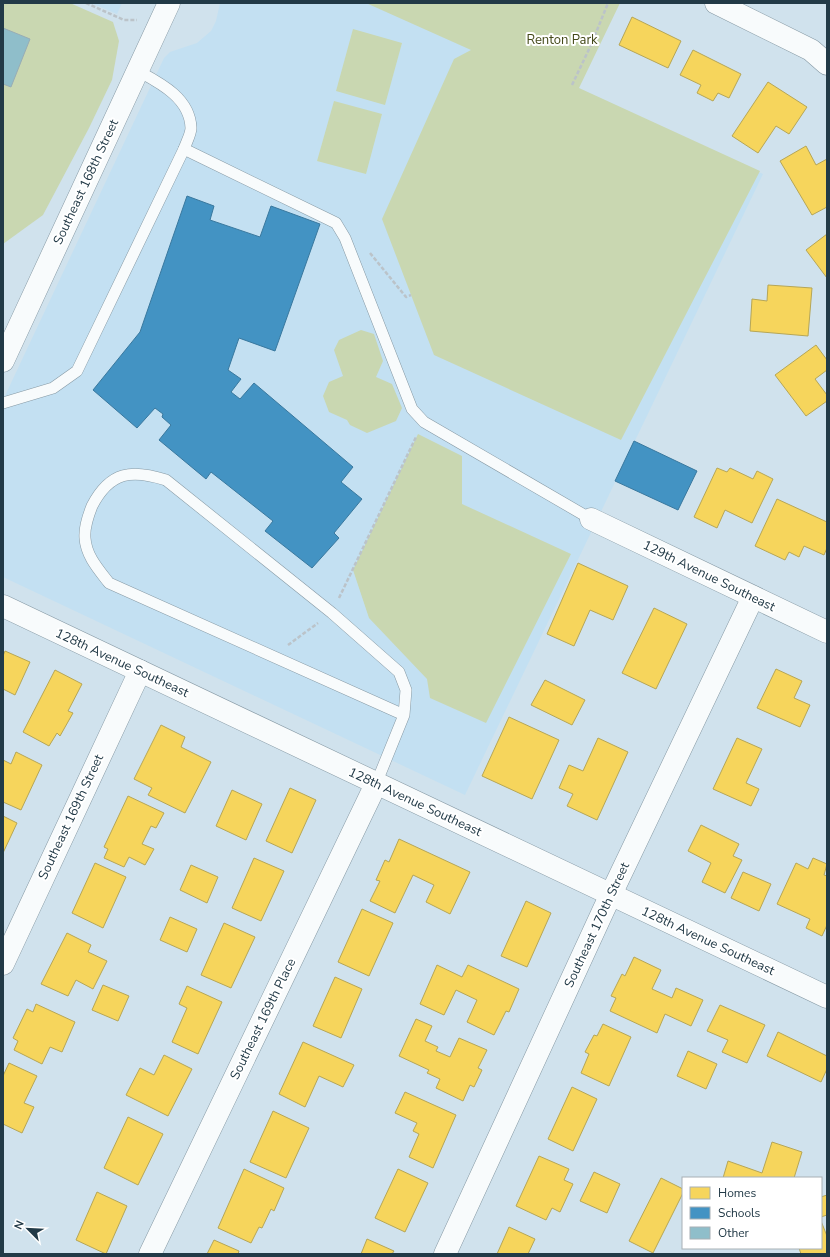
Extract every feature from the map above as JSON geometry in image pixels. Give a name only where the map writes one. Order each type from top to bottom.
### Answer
[{"type":"street","points":[[716,3],[811,50],[827,64]]},
{"type":"street","name":"Southeast 168th Street","points":[[3,361],[165,11]]},
{"type":"street","name":"129th Avenue Southeast","points":[[591,519],[827,632]]},
{"type":"street","name":"Southeast 170th Street","points":[[445,1254],[610,895],[753,597]]},
{"type":"street","name":"128th Avenue Southeast","points":[[3,606],[827,997]]},
{"type":"street","name":"Southeast 169th Street","points":[[3,964],[140,671]]},
{"type":"street","name":"Southeast 169th Place","points":[[150,1254],[376,784]]},
{"type":"lane","points":[[3,402],[53,388],[77,371],[184,149],[191,129],[187,111],[177,96],[166,87],[138,71]]},
{"type":"lane","points":[[184,149],[336,223],[345,238],[412,408],[424,422],[591,519]]},
{"type":"lane","points":[[376,784],[404,716],[406,690],[400,672],[332,613],[166,480],[147,474],[120,476],[106,484],[87,516],[85,539],[94,565],[109,583],[274,656],[404,716]]},
{"type":"path","points":[[86,3],[124,20],[165,11]]},
{"type":"path","points":[[572,85],[591,46],[608,3]]},
{"type":"path","points":[[368,247],[370,253],[406,297],[411,295]]},
{"type":"path","points":[[364,249],[367,256]]},
{"type":"path","points":[[274,656],[332,613],[424,422]]},
{"type":"shaded area","points":[[91,3],[122,3],[117,14]]},
{"type":"shaded area","points":[[220,3],[405,3],[572,85],[763,174],[465,795],[3,577],[3,400],[164,58],[170,52],[197,43],[211,31],[216,21]]},
{"type":"green space","points":[[3,3],[70,3],[113,22],[119,41],[112,80],[89,128],[43,215],[3,244]]},
{"type":"green space","name":"Renton Park","points":[[366,3],[620,3],[579,88],[760,171],[621,440],[434,355],[382,219],[454,59],[471,50]]},
{"type":"green space","points":[[353,29],[402,43],[385,105],[336,91]]},
{"type":"green space","points":[[334,101],[382,114],[366,174],[317,161]]},
{"type":"green space","points":[[361,330],[374,334],[383,361],[376,377],[392,384],[402,408],[396,421],[367,433],[350,425],[347,420],[329,412],[323,396],[329,382],[343,376],[334,350],[339,340]]},
{"type":"green space","points":[[418,434],[462,456],[462,504],[571,554],[486,723],[430,698],[427,679],[369,618],[353,570]]},
{"type":"building: Homes","points":[[632,17],[681,41],[668,68],[619,45]]},
{"type":"building: Homes","points":[[693,50],[741,74],[729,98],[718,93],[713,101],[697,93],[701,85],[680,75]]},
{"type":"building: Homes","points":[[768,82],[807,107],[789,134],[776,126],[758,153],[732,136]]},
{"type":"building: Homes","points":[[806,146],[816,165],[827,159],[827,207],[812,215],[780,161]]},
{"type":"building: Homes","points":[[827,234],[827,278],[806,250]]},
{"type":"building: Homes","points":[[768,285],[812,288],[808,336],[750,331],[752,299],[767,301]]},
{"type":"building: Homes","points":[[816,345],[827,360],[827,370],[815,379],[827,395],[827,401],[806,416],[775,375]]},
{"type":"building: Homes","points":[[717,468],[727,472],[730,468],[753,479],[757,471],[773,479],[752,523],[725,510],[717,528],[694,517]]},
{"type":"building: Homes","points":[[777,499],[827,522],[827,548],[824,555],[804,546],[799,557],[789,552],[785,560],[755,546]]},
{"type":"building: Homes","points":[[578,563],[628,586],[613,620],[590,610],[574,646],[547,634]]},
{"type":"building: Homes","points":[[654,608],[687,624],[656,689],[622,673]]},
{"type":"building: Homes","points":[[5,651],[30,662],[15,695],[3,689],[3,656]]},
{"type":"building: Homes","points":[[776,669],[802,681],[794,698],[810,705],[800,727],[757,708]]},
{"type":"building: Homes","points":[[55,670],[82,684],[68,711],[73,713],[60,736],[57,733],[49,746],[23,732]]},
{"type":"building: Homes","points":[[545,680],[585,700],[572,725],[531,705]]},
{"type":"building: Homes","points":[[509,717],[559,740],[532,799],[482,776]]},
{"type":"building: Homes","points":[[161,725],[185,737],[181,747],[211,762],[185,813],[148,795],[152,788],[134,779]]},
{"type":"building: Homes","points":[[598,738],[628,752],[597,820],[567,806],[573,794],[559,788],[569,765],[583,771]]},
{"type":"building: Homes","points":[[737,738],[762,749],[746,783],[759,789],[751,806],[713,789]]},
{"type":"building: Homes","points":[[16,752],[42,765],[21,810],[3,802],[3,760],[11,764]]},
{"type":"building: Homes","points":[[290,788],[316,800],[292,853],[266,841]]},
{"type":"building: Homes","points":[[232,790],[262,804],[246,840],[216,826]]},
{"type":"building: Homes","points":[[128,796],[164,813],[156,828],[151,826],[142,844],[154,849],[145,865],[129,857],[124,867],[104,858],[108,849],[104,847]]},
{"type":"building: Homes","points":[[3,816],[17,823],[3,853]]},
{"type":"building: Homes","points":[[701,825],[739,844],[733,856],[742,860],[725,893],[702,882],[711,863],[688,851]]},
{"type":"building: Homes","points":[[399,839],[470,872],[450,914],[426,902],[434,885],[413,875],[395,913],[370,901],[380,881],[376,880],[385,860],[389,862]]},
{"type":"building: Homes","points":[[254,858],[284,871],[261,921],[232,908]]},
{"type":"building: Homes","points":[[813,858],[827,864],[824,875],[827,876],[827,925],[822,936],[806,928],[810,919],[777,904],[796,863],[808,869]]},
{"type":"building: Homes","points":[[95,863],[126,877],[103,928],[72,913]]},
{"type":"building: Homes","points":[[191,865],[218,877],[207,903],[180,890]]},
{"type":"building: Homes","points":[[743,872],[771,884],[759,911],[731,898]]},
{"type":"building: Homes","points":[[526,901],[551,913],[527,967],[501,956]]},
{"type":"building: Homes","points":[[362,909],[393,923],[369,976],[338,962]]},
{"type":"building: Homes","points":[[170,917],[197,929],[187,952],[160,940]]},
{"type":"building: Homes","points":[[224,923],[255,937],[231,988],[201,975]]},
{"type":"building: Homes","points":[[67,933],[91,945],[88,952],[107,961],[93,989],[76,980],[68,996],[41,984]]},
{"type":"building: Homes","points":[[634,957],[661,970],[652,989],[672,998],[676,988],[703,1000],[691,1026],[665,1014],[657,1033],[610,1011],[616,998],[611,996],[622,974],[625,976]]},
{"type":"building: Homes","points":[[437,965],[462,977],[468,965],[519,989],[509,1012],[506,1011],[494,1035],[467,1022],[477,1000],[456,990],[444,1015],[420,1004]]},
{"type":"building: Homes","points":[[335,977],[362,989],[341,1038],[313,1026]]},
{"type":"building: Homes","points":[[103,985],[129,996],[118,1021],[92,1010]]},
{"type":"building: Homes","points":[[187,986],[222,1002],[198,1054],[172,1042],[187,1008],[179,1004]]},
{"type":"building: Homes","points":[[36,1004],[75,1022],[62,1052],[50,1047],[42,1064],[14,1050],[18,1041],[13,1038],[27,1009],[33,1012]]},
{"type":"building: Homes","points":[[720,1005],[765,1025],[747,1063],[722,1052],[728,1040],[707,1031]]},
{"type":"building: Homes","points":[[416,1019],[432,1026],[425,1041],[438,1047],[436,1051],[450,1057],[459,1038],[487,1050],[478,1068],[482,1070],[474,1087],[470,1085],[463,1101],[436,1088],[440,1079],[427,1073],[429,1070],[399,1056]]},
{"type":"building: Homes","points":[[603,1024],[631,1037],[609,1086],[581,1073],[589,1054],[585,1052],[594,1035],[597,1036]]},
{"type":"building: Homes","points":[[778,1032],[827,1056],[827,1069],[821,1082],[767,1056]]},
{"type":"building: Homes","points":[[303,1042],[354,1065],[343,1087],[319,1076],[305,1107],[279,1094]]},
{"type":"building: Homes","points":[[688,1051],[717,1064],[706,1089],[677,1076]]},
{"type":"building: Homes","points":[[164,1055],[192,1069],[168,1116],[126,1095],[140,1068],[154,1075]]},
{"type":"building: Homes","points":[[9,1063],[37,1076],[24,1103],[34,1107],[22,1133],[3,1124],[3,1076]]},
{"type":"building: Homes","points":[[572,1087],[597,1099],[573,1151],[548,1139]]},
{"type":"building: Homes","points":[[405,1092],[456,1115],[433,1168],[409,1157],[419,1134],[413,1131],[417,1123],[395,1113]]},
{"type":"building: Homes","points":[[273,1111],[309,1128],[286,1178],[250,1162]]},
{"type":"building: Homes","points":[[128,1117],[163,1134],[138,1185],[104,1168]]},
{"type":"building: Homes","points":[[772,1142],[802,1152],[794,1177],[723,1177],[728,1161],[762,1173]]},
{"type":"building: Homes","points":[[539,1156],[569,1169],[564,1180],[573,1184],[560,1212],[552,1208],[546,1220],[516,1206]]},
{"type":"building: Homes","points":[[244,1169],[284,1188],[274,1211],[271,1209],[262,1228],[259,1227],[251,1243],[218,1228]]},
{"type":"building: Homes","points":[[398,1169],[428,1183],[405,1232],[375,1218]]},
{"type":"building: Homes","points":[[594,1172],[620,1184],[607,1213],[580,1201]]},
{"type":"building: Homes","points":[[661,1178],[682,1188],[682,1195],[653,1253],[629,1241]]},
{"type":"building: Homes","points":[[97,1192],[127,1206],[106,1254],[76,1240]]},
{"type":"building: Homes","points":[[827,1195],[827,1215],[822,1217],[822,1197]]},
{"type":"building: Homes","points":[[822,1224],[827,1236],[827,1254],[801,1254],[799,1249],[822,1249]]},
{"type":"building: Homes","points":[[509,1227],[535,1239],[528,1254],[497,1254]]},
{"type":"building: Homes","points":[[367,1239],[394,1251],[392,1254],[361,1254]]},
{"type":"building: Homes","points":[[214,1240],[239,1251],[238,1254],[207,1254]]},
{"type":"building: Schools","points":[[187,196],[214,206],[210,220],[260,237],[271,206],[320,224],[275,351],[239,338],[228,370],[241,379],[231,392],[240,399],[254,383],[353,467],[341,482],[362,499],[334,533],[339,538],[312,568],[265,531],[273,521],[211,472],[206,479],[159,440],[171,425],[162,417],[163,414],[155,408],[137,428],[93,390],[140,332]]},
{"type":"building: Schools","points":[[634,441],[697,471],[678,510],[615,481]]},
{"type":"building: Other","points":[[3,28],[30,39],[11,87],[3,84]]}]
